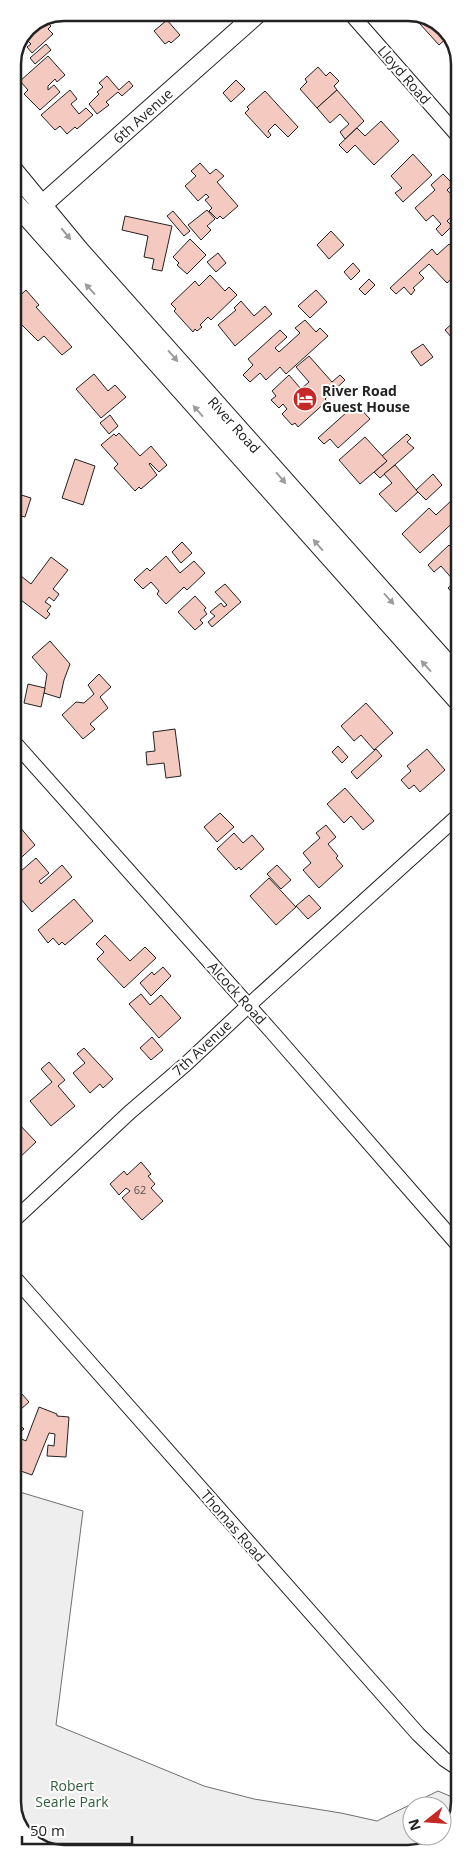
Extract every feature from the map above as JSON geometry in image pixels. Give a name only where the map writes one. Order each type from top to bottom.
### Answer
[{"type":"main road","name":"6th Avenue","points":[[27,218],[249,21]]},
{"type":"main road","name":"River Road","points":[[21,180],[226,429]]},
{"type":"main road","name":"River Road","points":[[21,211],[226,429],[352,571],[451,692]]},
{"type":"main road","name":"River Road","points":[[352,571],[451,669]]},
{"type":"street","name":"Lloyd Road","points":[[357,21],[451,128]]},
{"type":"street","name":"Alcock Road","points":[[21,750],[451,1237]]},
{"type":"street","name":"7th Avenue","points":[[21,1214],[451,822]]},
{"type":"street","name":"Thomas Road","points":[[21,1285],[418,1734],[451,1763]]},
{"type":"green space","name":"Robert Searle Park","points":[[21,1492],[83,1511],[56,1725],[204,1786],[254,1799],[341,1813],[377,1821],[402,1809],[402,1845],[61,1845],[43,1839],[36,1834],[27,1823],[21,1802]]},
{"type":"green space","name":"Robert Searle Park","points":[[438,1791],[450,1796],[428,1796]]},
{"type":"building","points":[[168,21],[180,35],[171,43],[169,41],[165,44],[154,31]]},
{"type":"building","points":[[419,23],[432,28],[442,38],[444,41],[439,45]]},
{"type":"building","points":[[49,24],[51,26],[48,29],[53,34],[32,53],[27,47],[31,44],[28,40],[40,28]]},
{"type":"building","points":[[46,44],[51,50],[35,64],[30,58]]},
{"type":"building","points":[[48,56],[65,75],[57,82],[55,79],[48,86],[48,90],[54,85],[60,92],[40,110],[24,94],[28,90],[21,80]]},
{"type":"building","points":[[318,67],[326,76],[330,72],[339,81],[334,86],[337,90],[317,108],[300,89],[307,82],[305,79]]},
{"type":"building","points":[[107,76],[119,90],[129,81],[133,86],[122,96],[118,92],[106,102],[109,105],[97,114],[89,104],[99,94],[97,92],[103,87],[99,83]]},
{"type":"building","points":[[236,80],[245,89],[231,102],[223,93]]},
{"type":"building","points":[[70,90],[77,99],[71,104],[79,114],[86,108],[93,115],[77,129],[75,127],[67,134],[60,126],[55,130],[41,115]]},
{"type":"building","points":[[337,90],[364,121],[345,139],[340,132],[349,124],[340,114],[330,123],[317,108]]},
{"type":"building","points":[[265,91],[298,127],[288,137],[275,124],[268,131],[271,135],[268,138],[245,113],[249,109],[247,107]]},
{"type":"building","points":[[381,121],[399,141],[374,165],[355,145],[347,153],[339,145],[357,128],[365,136]]},
{"type":"building","points":[[413,154],[432,175],[403,202],[395,193],[402,188],[391,176]]},
{"type":"building","points":[[200,163],[210,174],[216,169],[224,176],[217,182],[238,206],[223,219],[220,216],[217,219],[209,211],[212,208],[205,200],[209,197],[206,194],[198,201],[185,186],[196,176],[191,171]]},
{"type":"building","points":[[443,174],[451,182],[451,186],[447,190],[451,194],[451,217],[447,221],[451,227],[442,236],[436,229],[441,224],[433,215],[426,221],[415,208],[435,190],[431,185]]},
{"type":"building","points":[[207,210],[215,219],[207,226],[211,230],[201,240],[188,225]]},
{"type":"building","points":[[173,211],[190,231],[184,236],[167,216]]},
{"type":"building","points":[[125,216],[172,226],[162,271],[152,269],[154,259],[144,257],[148,236],[122,230]]},
{"type":"building","points":[[331,231],[344,245],[329,259],[317,245]]},
{"type":"building","points":[[190,239],[206,255],[187,274],[177,265],[179,263],[173,257]]},
{"type":"building","points":[[449,244],[451,246],[451,279],[447,283],[429,264],[419,273],[424,278],[413,288],[415,290],[411,295],[404,287],[396,294],[390,288],[432,249],[437,255]]},
{"type":"building","points":[[218,253],[226,263],[216,272],[207,262]]},
{"type":"building","points":[[353,263],[360,271],[351,280],[344,272]]},
{"type":"building","points":[[210,275],[225,291],[229,287],[237,295],[211,320],[208,317],[200,325],[202,327],[197,331],[195,329],[193,332],[174,311],[176,309],[171,304],[195,281],[199,286]]},
{"type":"building","points":[[369,279],[375,285],[365,295],[359,289]]},
{"type":"building","points":[[26,290],[39,305],[36,307],[72,347],[62,355],[44,336],[38,341],[21,324],[21,295]]},
{"type":"building","points":[[316,290],[327,302],[310,318],[298,306]]},
{"type":"building","points":[[241,301],[254,316],[265,306],[272,314],[235,346],[218,325],[236,310],[234,308]]},
{"type":"building","points":[[305,320],[316,332],[320,328],[328,336],[286,374],[280,367],[266,380],[260,373],[250,382],[243,375],[253,365],[248,359],[280,330],[287,337],[275,348],[279,352],[300,333],[295,328]]},
{"type":"building","points":[[451,324],[451,337],[445,330]]},
{"type":"building","points":[[423,344],[433,357],[421,366],[411,352]]},
{"type":"building","points":[[309,356],[332,382],[340,375],[345,380],[325,399],[327,401],[298,427],[295,423],[292,425],[282,414],[287,409],[283,404],[279,408],[271,400],[276,396],[272,391],[289,375],[301,389],[309,382],[296,367]]},
{"type":"building","points":[[94,374],[108,391],[115,385],[126,397],[101,418],[76,389]]},
{"type":"building","points":[[356,404],[370,419],[338,448],[330,439],[324,444],[318,438]]},
{"type":"building","points":[[110,415],[118,426],[109,434],[100,423]]},
{"type":"building","points":[[119,433],[140,456],[151,446],[167,465],[159,472],[150,463],[157,475],[141,489],[139,487],[135,491],[114,468],[118,464],[101,445],[114,434],[116,436]]},
{"type":"building","points":[[407,434],[411,438],[407,442],[414,448],[380,478],[374,472],[387,461],[382,456]]},
{"type":"building","points":[[365,437],[387,461],[360,484],[339,460]]},
{"type":"building","points":[[75,459],[95,466],[83,505],[62,498]]},
{"type":"building","points":[[395,465],[418,492],[396,512],[379,494],[392,483],[384,474]]},
{"type":"building","points":[[433,474],[442,485],[426,500],[416,490]]},
{"type":"building","points":[[21,495],[31,498],[25,517],[21,516]]},
{"type":"building","points":[[451,501],[451,524],[420,553],[402,534],[429,508],[436,515]]},
{"type":"building","points":[[182,542],[192,553],[181,563],[172,552]]},
{"type":"building","points":[[449,545],[451,547],[451,577],[441,566],[434,572],[428,565]]},
{"type":"building","points":[[166,556],[180,573],[194,561],[205,573],[187,590],[184,587],[166,604],[157,594],[159,591],[151,582],[143,589],[134,580],[147,568],[150,571]]},
{"type":"building","points":[[51,557],[68,570],[53,589],[59,594],[54,601],[49,597],[45,602],[51,606],[47,611],[50,614],[46,619],[21,600],[21,576],[31,584]]},
{"type":"building","points":[[225,584],[241,602],[212,627],[208,622],[215,616],[210,612],[221,603],[224,607],[227,605],[215,592]]},
{"type":"building","points":[[195,596],[206,608],[204,610],[207,614],[200,620],[203,623],[195,630],[178,612]]},
{"type":"building","points":[[50,641],[70,664],[60,698],[44,693],[47,674],[32,657]]},
{"type":"building","points":[[99,674],[111,687],[100,697],[108,708],[90,724],[95,729],[83,739],[62,715],[76,702],[84,703],[94,694],[88,685]]},
{"type":"building","points":[[28,684],[45,688],[41,707],[24,703]]},
{"type":"building","points":[[366,703],[393,733],[374,750],[361,735],[354,741],[341,726]]},
{"type":"building","points":[[175,729],[181,776],[166,778],[164,763],[147,765],[146,752],[155,751],[153,732]]},
{"type":"building","points":[[338,746],[348,757],[342,763],[332,752]]},
{"type":"building","points":[[376,749],[382,756],[357,779],[351,772]]},
{"type":"building","points":[[427,749],[445,770],[420,792],[414,785],[409,789],[401,780],[411,771],[407,766]]},
{"type":"building","points":[[345,788],[374,821],[363,830],[351,816],[344,823],[327,804]]},
{"type":"building","points":[[220,813],[234,827],[217,842],[204,827]]},
{"type":"building","points":[[326,825],[336,837],[328,844],[338,856],[336,858],[343,866],[319,888],[303,870],[311,863],[303,853],[320,838],[316,833]]},
{"type":"building","points":[[21,828],[35,845],[21,858]]},
{"type":"building","points":[[234,833],[243,843],[252,835],[264,849],[241,870],[239,867],[236,870],[217,849]]},
{"type":"building","points":[[36,858],[49,873],[39,881],[41,884],[62,865],[72,877],[32,912],[21,899],[21,871]]},
{"type":"building","points":[[277,865],[291,880],[281,889],[267,874]]},
{"type":"building","points":[[269,878],[296,907],[276,925],[250,896]]},
{"type":"building","points":[[309,895],[321,908],[308,919],[296,906]]},
{"type":"building","points":[[74,899],[93,921],[65,945],[62,942],[59,945],[53,938],[48,943],[38,930]]},
{"type":"building","points":[[105,935],[130,961],[145,947],[156,958],[124,988],[97,959],[104,952],[96,944]]},
{"type":"building","points":[[163,967],[171,976],[151,996],[140,983],[152,972],[154,975]]},
{"type":"building","points":[[141,994],[150,1005],[161,995],[181,1018],[159,1038],[129,1004]]},
{"type":"building","points":[[152,1037],[163,1050],[151,1060],[140,1048]]},
{"type":"building","points":[[84,1048],[113,1079],[103,1088],[100,1084],[90,1093],[73,1073],[85,1063],[77,1054]]},
{"type":"building","points":[[49,1062],[65,1080],[58,1086],[75,1106],[51,1126],[30,1101],[52,1082],[41,1069]]},
{"type":"building","points":[[21,1126],[36,1142],[21,1156]]},
{"type":"building","points":[[141,1162],[151,1174],[148,1176],[155,1184],[151,1188],[163,1201],[142,1220],[122,1198],[130,1191],[126,1188],[119,1195],[110,1184],[124,1171],[127,1175]]},
{"type":"building","points":[[21,1393],[29,1402],[21,1409]]},
{"type":"building","points":[[39,1407],[57,1414],[57,1416],[69,1417],[66,1457],[47,1456],[48,1445],[54,1446],[55,1434],[49,1433],[32,1475],[21,1471],[21,1439],[26,1441]]},
{"type":"place","name":"River Road Guest House","points":[[305,399]]}]
